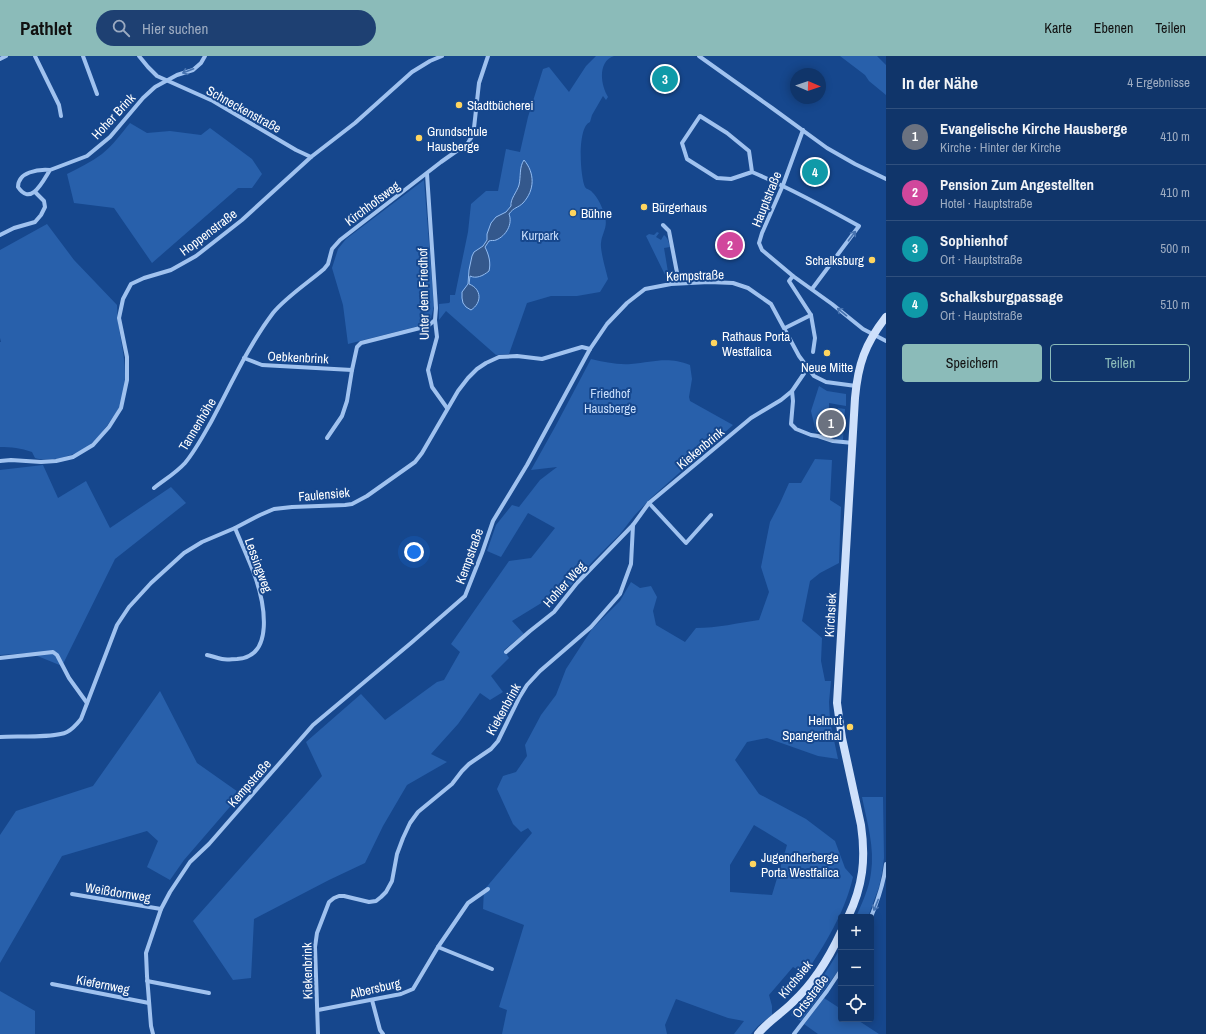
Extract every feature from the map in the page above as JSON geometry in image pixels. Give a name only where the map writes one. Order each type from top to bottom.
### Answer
[{"type":"main road","name":"Kirchsiek","points":[[849,914],[859,887],[864,862],[861,825],[842,738],[838,703],[856,386],[859,366],[873,334],[886,317]]},
{"type":"main road","name":"Kirchsiek","points":[[758,1034],[802,994],[825,960],[838,937]]},
{"type":"street","points":[[0,59],[6,56]]},
{"type":"street","points":[[35,56],[60,105],[61,116]]},
{"type":"street","points":[[83,56],[97,94]]},
{"type":"street","name":"Schneckenstraße","points":[[139,56],[157,76],[213,101],[296,150],[311,157]]},
{"type":"street","name":"Hoher Brink","points":[[35,192],[25,194],[20,190],[18,183],[20,178],[25,174],[50,170],[87,156],[110,137],[143,98],[155,87],[177,75],[193,70],[201,63],[205,56]]},
{"type":"street","name":"Hoppenstraße","points":[[0,461],[56,461],[73,457],[93,445],[109,427],[121,408],[127,380],[127,357],[119,318],[123,299],[131,284],[144,278],[171,270],[196,256],[242,220],[311,157],[355,123],[412,72],[430,61],[442,56]]},
{"type":"street","name":"Kirchhofsweg","points":[[244,358],[274,312],[324,269],[328,264],[332,249],[340,240],[468,143],[472,136],[480,82],[488,56]]},
{"type":"street","points":[[699,56],[827,148],[843,158],[886,179]]},
{"type":"street","points":[[752,172],[749,151],[727,133],[700,116],[682,143],[687,159],[717,178],[731,179],[752,172],[783,185],[859,226],[812,289]]},
{"type":"street","name":"Hauptstraße","points":[[803,130],[783,185],[759,243],[762,250],[793,276],[863,329],[886,341]]},
{"type":"street","points":[[0,236],[14,228],[35,222],[41,215],[45,206],[44,201],[35,192],[50,170]]},
{"type":"street","name":"Unter dem Friedhof","points":[[427,174],[437,337],[428,370],[432,387],[447,408]]},
{"type":"street","points":[[663,225],[669,231],[679,283]]},
{"type":"street","points":[[793,276],[789,281],[810,315],[815,338],[813,352]]},
{"type":"street","name":"Kempstraße","points":[[153,1034],[147,981],[146,953],[160,909],[170,892],[190,862],[209,844],[313,725],[465,596],[493,521],[527,465],[590,349],[606,324],[627,303],[645,289],[679,283],[733,283],[748,288],[771,304],[799,356],[814,376],[826,382],[856,386]]},
{"type":"street","points":[[785,328],[810,315]]},
{"type":"street","points":[[327,438],[342,416],[347,401],[357,347],[361,343],[429,325],[435,320]]},
{"type":"street","name":"Faulensiek","points":[[0,737],[50,735],[66,732],[74,727],[81,719],[117,625],[129,607],[151,583],[184,553],[202,542],[274,510],[304,506],[352,504],[367,496],[415,462],[422,453],[458,390],[477,369],[486,362],[499,357],[517,356],[542,358],[582,347],[590,349]]},
{"type":"street","name":"Oebkenbrink","points":[[244,358],[262,365],[352,370]]},
{"type":"street","name":"Tannenhöhe","points":[[154,488],[184,464],[199,443],[244,358]]},
{"type":"street","name":"Kiekenbrink","points":[[318,1034],[315,947],[317,933],[329,902],[339,896],[369,902],[376,901],[386,892],[392,880],[402,838],[418,812],[452,784],[462,771],[470,764],[491,749],[504,732],[519,698],[527,685],[540,671],[591,627],[620,594],[631,564],[633,525],[649,503],[751,418],[781,400],[792,391],[808,368]]},
{"type":"street","points":[[792,391],[793,401],[791,424],[796,429],[811,436],[818,436],[833,441],[853,443]]},
{"type":"street","points":[[649,503],[686,543],[711,515]]},
{"type":"street","name":"Hohler Weg","points":[[506,652],[554,612],[577,583],[633,525]]},
{"type":"street","name":"Lessingweg","points":[[207,655],[224,660],[241,659],[251,655],[257,650],[263,637],[264,622],[261,598],[256,579],[235,528]]},
{"type":"street","points":[[0,658],[53,652],[57,655],[69,678],[87,703]]},
{"type":"street","points":[[872,914],[880,896],[886,864]]},
{"type":"street","name":"Albersburg","points":[[318,1010],[401,994],[413,988],[468,903],[488,889]]},
{"type":"street","name":"Weißdornweg","points":[[72,894],[160,909]]},
{"type":"street","points":[[438,948],[492,969]]},
{"type":"street","name":"Ortsstraße","points":[[794,1034],[838,974]]},
{"type":"street","points":[[147,981],[209,992]]},
{"type":"street","name":"Kiefernweg","points":[[52,984],[149,1004]]},
{"type":"street","points":[[372,1000],[380,1030],[383,1034]]},
{"type":"green space","name":"Kurpark","points":[[596,56],[614,56],[605,63],[603,68],[603,86],[608,97],[606,100],[603,96],[583,133],[581,142],[581,163],[585,187],[596,197],[602,207],[606,220],[601,246],[608,279],[600,292],[577,296],[551,296],[527,303],[509,354],[496,355],[446,311],[439,320],[439,304],[449,303],[450,295],[455,295],[468,232],[471,204],[486,191],[498,191],[506,149],[520,152],[528,117],[543,69],[549,67],[569,92],[586,66]]},
{"type":"green space","points":[[840,56],[877,56],[886,65],[886,95],[869,81],[865,75]]},
{"type":"green space","points":[[130,123],[147,133],[170,131],[201,135],[210,128],[252,159],[262,174],[252,188],[238,188],[152,263],[114,208],[74,203],[67,174],[102,154]]},
{"type":"green space","points":[[424,180],[434,306],[431,318],[419,326],[348,344],[343,305],[332,268],[338,249],[346,239]]},
{"type":"green space","points":[[47,224],[74,260],[117,305],[118,324],[125,369],[125,379],[120,406],[99,436],[80,451],[57,459],[35,458],[32,452],[0,447],[0,250]]},
{"type":"green space","points":[[657,232],[659,233],[656,237],[661,240],[664,235],[669,242],[670,247],[664,248],[668,272],[674,271],[674,276],[672,278],[667,279],[646,236],[649,234],[654,235]]},
{"type":"green space","name":"Friedhof Hausberge","points":[[591,359],[626,364],[667,360],[682,362],[690,365],[692,379],[689,397],[690,401],[733,425],[651,498],[620,534],[565,592],[558,598],[543,602],[512,621],[524,634],[504,650],[509,658],[491,676],[503,692],[490,700],[480,693],[458,724],[431,754],[447,762],[407,785],[383,826],[365,863],[254,919],[251,978],[233,980],[193,921],[322,776],[306,742],[361,694],[385,720],[437,682],[444,680],[460,652],[451,644],[509,561],[531,558],[555,528],[528,513],[501,557],[487,551],[496,525],[512,505],[519,507],[540,480],[557,467],[531,470]]},
{"type":"green space","points":[[819,386],[827,391],[846,394],[846,406],[829,403],[829,410],[824,410],[824,427],[820,427],[819,432],[816,432],[811,411]]},
{"type":"green space","points":[[838,408],[845,409],[843,440],[832,438],[837,435],[839,419],[841,418],[840,416],[837,416]]},
{"type":"green space","points":[[815,459],[832,460],[830,500],[841,507],[839,563],[820,573],[810,581],[802,621],[822,638],[821,661],[825,681],[831,681],[829,702],[830,721],[838,759],[818,756],[767,738],[747,742],[735,760],[759,794],[806,819],[835,841],[845,868],[853,877],[845,903],[840,914],[838,914],[838,919],[834,928],[805,974],[793,967],[769,995],[772,1006],[772,1015],[758,1026],[751,1034],[734,1034],[744,1021],[728,1018],[676,999],[665,1025],[667,1034],[502,1034],[507,1010],[499,1007],[524,925],[483,909],[484,890],[532,833],[528,828],[521,832],[513,824],[497,789],[503,776],[516,772],[527,756],[525,745],[541,715],[556,695],[566,669],[592,629],[620,601],[631,582],[640,588],[651,586],[657,597],[653,611],[656,625],[685,642],[696,628],[759,620],[769,592],[761,567],[770,522],[789,483],[801,483]],"holes":[[[754,825],[787,845],[772,895],[730,892],[730,865]]]},
{"type":"green space","points":[[43,465],[58,498],[86,481],[110,528],[171,487],[186,503],[115,559],[62,666],[30,653],[0,655],[0,470]]},
{"type":"green space","points":[[160,691],[197,763],[241,794],[184,860],[170,880],[147,867],[158,841],[147,831],[62,856],[0,963],[0,835],[16,811],[93,786]]},
{"type":"green space","points":[[862,797],[883,797],[884,858],[879,887],[869,914],[857,914],[869,885],[871,873],[872,854],[870,835]]},
{"type":"green space","points":[[838,952],[838,971],[801,1021],[791,1015],[818,983]]},
{"type":"green space","points":[[0,991],[35,1011],[35,1034],[0,1034]]},
{"type":"green space","points":[[824,998],[838,1007],[838,1022],[861,1022],[879,1034],[818,1034],[804,1024]]},
{"type":"shaded area","points":[[524,160],[528,165],[532,176],[530,193],[523,203],[509,214],[510,222],[506,233],[496,240],[489,241],[485,247],[488,253],[490,265],[489,271],[480,276],[470,276],[469,284],[476,289],[479,296],[477,304],[471,310],[463,303],[462,292],[468,284],[472,256],[474,252],[483,246],[487,240],[487,234],[491,223],[496,217],[506,212],[511,206],[519,185],[522,163]]},
{"type":"place","name":"Sophienhof","points":[[665,79]]},
{"type":"place","name":"Stadtbücherei","points":[[459,105]]},
{"type":"place","name":"Grundschule Hausberge","points":[[419,138]]},
{"type":"place","name":"Schalksburgpassage","points":[[815,172]]},
{"type":"place","name":"Bürgerhaus","points":[[644,207]]},
{"type":"place","name":"Bühne","points":[[573,213]]},
{"type":"place","name":"Pension Zum Angestellten","points":[[730,245]]},
{"type":"place","name":"Schalksburg","points":[[872,260]]},
{"type":"place","name":"Rathaus Porta Westfalica","points":[[714,343]]},
{"type":"place","name":"Neue Mitte","points":[[827,353]]},
{"type":"place","name":"Evangelische Kirche Hausberge","points":[[831,423]]},
{"type":"place","name":"Helmut Spangenthal","points":[[850,727]]},
{"type":"place","name":"Jugendherberge Porta Westfalica","points":[[753,864]]}]
